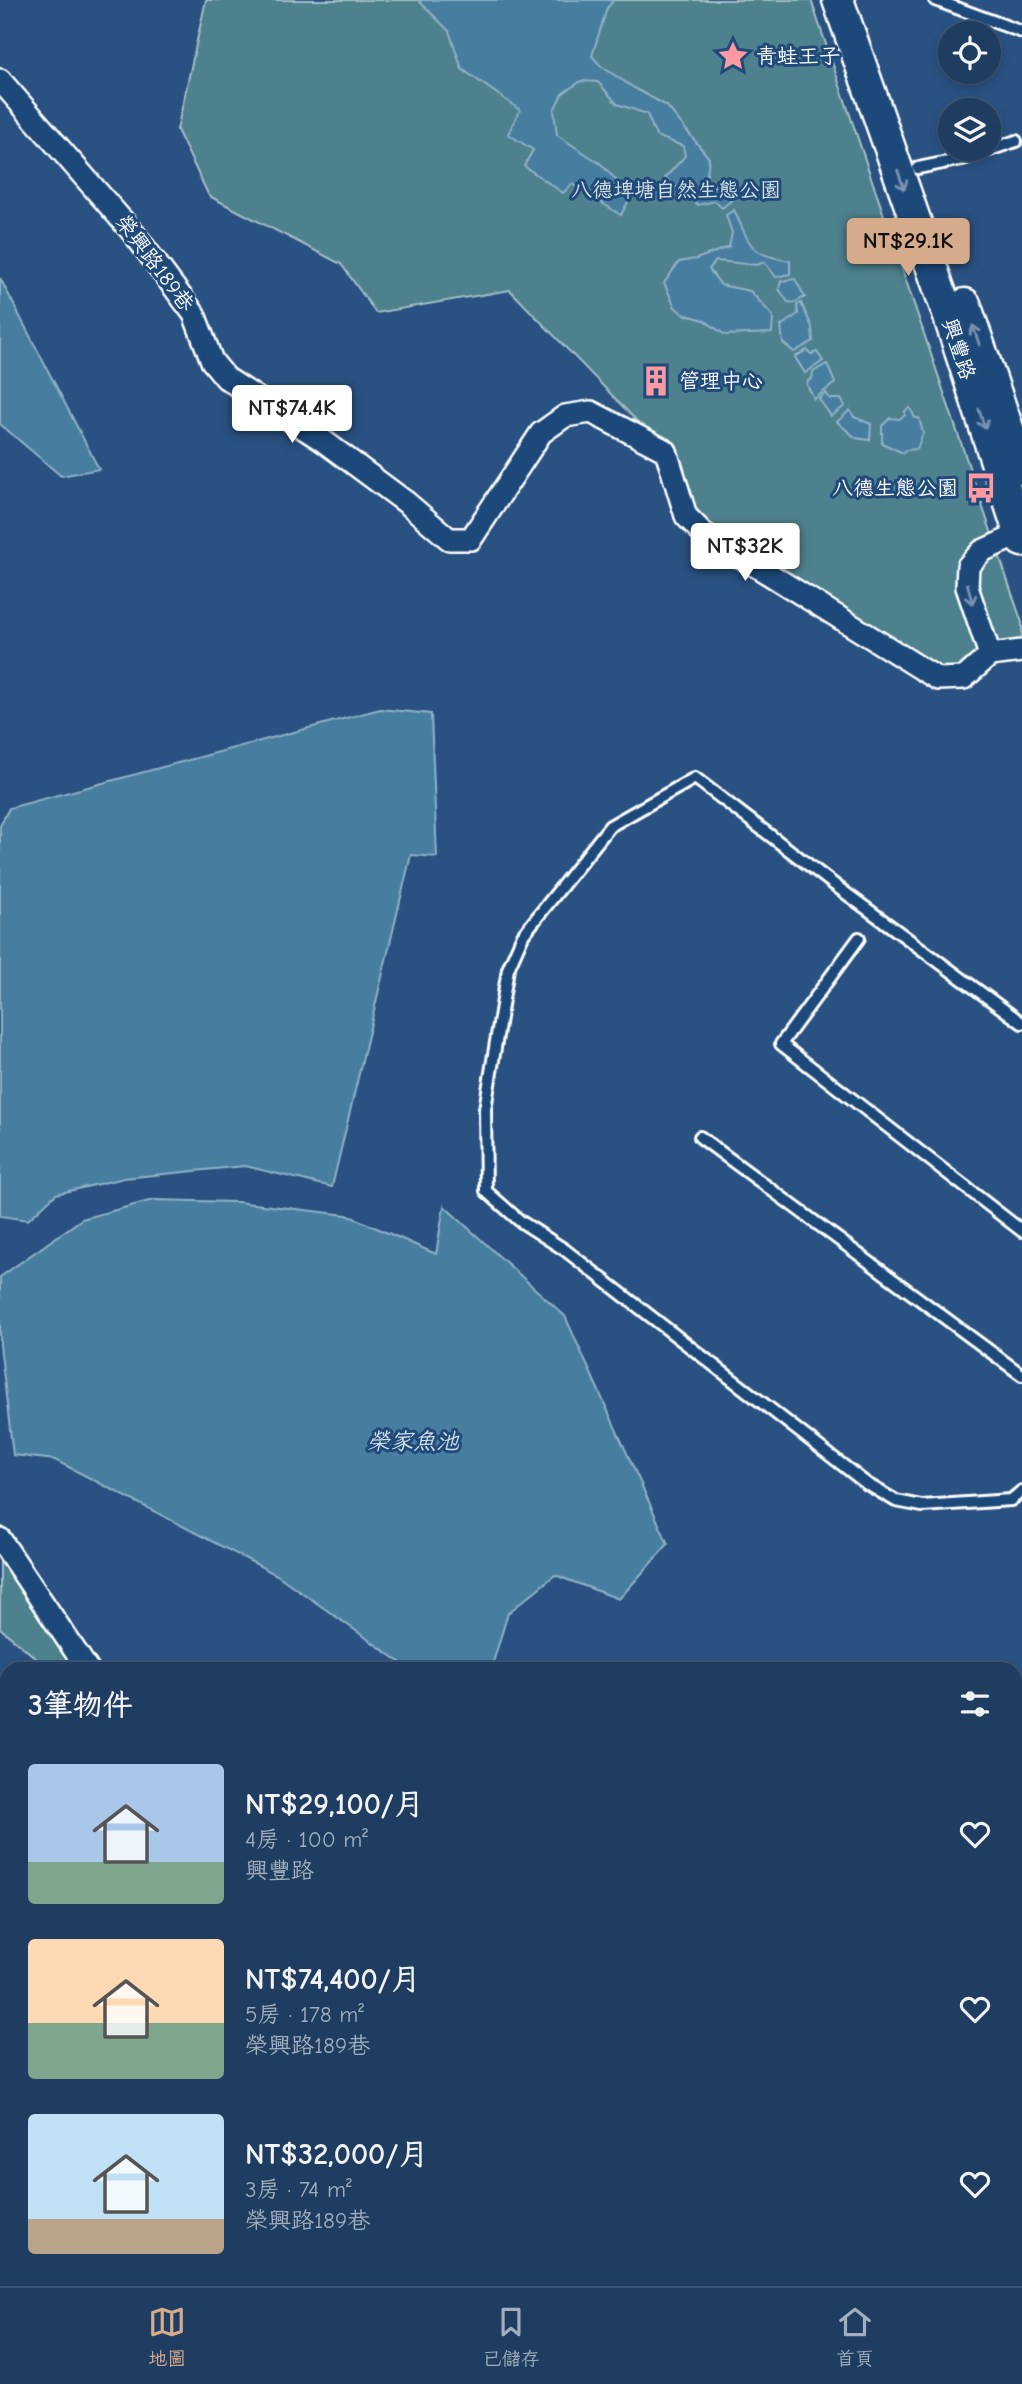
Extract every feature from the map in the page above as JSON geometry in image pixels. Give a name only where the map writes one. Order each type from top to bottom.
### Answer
[{"type":"main road","name":"興豐路","points":[[838,0],[1021,536]]},
{"type":"main road","name":"興豐路","points":[[859,0],[1022,469]]},
{"type":"street","name":"榮興路189巷","points":[[0,80],[135,234],[194,314],[212,361],[226,378],[322,440],[449,538],[471,539],[541,433],[565,416],[591,412],[666,451],[686,516],[703,533],[938,680],[964,678],[990,655]]},
{"type":"street","points":[[1021,536],[982,551],[968,566],[967,587],[990,655],[1022,651]]},
{"type":"street","points":[[0,1539],[83,1662]]},
{"type":"lane","points":[[935,0],[1022,32]]},
{"type":"lane","points":[[918,168],[962,159],[1016,141]]},
{"type":"lane","points":[[1022,1023],[695,778],[610,826],[523,935],[508,969],[485,1109],[486,1191],[520,1222],[565,1250],[867,1483],[896,1501],[922,1506],[1011,1500],[1022,1491]]},
{"type":"lane","points":[[859,938],[781,1044],[1022,1231]]},
{"type":"lane","points":[[701,1137],[1022,1376]]},
{"type":"green space","name":"八德埤塘自然生態公園","points":[[206,0],[811,0],[1022,623],[1022,652],[938,679],[703,533],[666,451],[510,290],[376,313],[341,264],[209,196],[177,130]]},
{"type":"green space","points":[[0,1548],[74,1662],[41,1662],[0,1628]]},
{"type":"water","points":[[418,0],[614,0],[607,8],[592,56],[601,66],[634,88],[667,106],[709,158],[706,183],[722,189],[732,200],[722,208],[715,201],[698,205],[665,178],[685,156],[683,146],[656,136],[647,114],[617,104],[598,82],[581,81],[562,94],[554,110],[557,135],[601,164],[631,196],[621,215],[572,184],[563,193],[524,166],[533,150],[508,134],[520,110],[462,69],[449,31]]},
{"type":"water","points":[[734,210],[753,246],[766,255],[790,261],[790,274],[776,277],[764,262],[757,265],[716,261],[709,269],[721,285],[750,291],[773,316],[772,333],[725,335],[704,320],[683,314],[675,307],[664,283],[679,262],[729,247],[732,233],[726,215]]},
{"type":"water","points":[[0,278],[99,469],[61,476],[0,424]]},
{"type":"water","points":[[795,279],[805,297],[794,303],[788,302],[779,289],[781,281]]},
{"type":"water","points":[[801,303],[812,327],[813,341],[794,352],[783,343],[781,326],[798,314],[797,305]]},
{"type":"water","points":[[807,350],[811,354],[817,352],[823,361],[805,373],[795,357]]},
{"type":"water","points":[[827,364],[835,383],[814,399],[807,385],[808,381],[812,379],[813,372]]},
{"type":"water","points":[[826,393],[830,399],[841,399],[845,406],[831,416],[819,399]]},
{"type":"water","points":[[910,408],[915,418],[919,418],[923,433],[917,449],[903,453],[882,443],[882,426],[890,418],[899,419]]},
{"type":"water","points":[[850,410],[854,417],[871,424],[870,440],[856,438],[837,422]]},
{"type":"water","points":[[380,709],[431,714],[437,857],[411,855],[332,1187],[245,1166],[124,1178],[56,1194],[28,1220],[0,1216],[0,826],[9,808]]},
{"type":"water","name":"榮家魚池","points":[[153,1200],[237,1202],[347,1215],[436,1254],[444,1206],[565,1316],[668,1544],[619,1599],[555,1575],[508,1613],[493,1662],[400,1662],[277,1575],[55,1460],[13,1455],[0,1345],[0,1277],[82,1219]]},
{"type":"place","name":"青蛙王子","points":[[733,56]]},
{"type":"place","name":"管理中心","points":[[656,381]]},
{"type":"place","name":"八德生態公園","points":[[981,488]]}]
